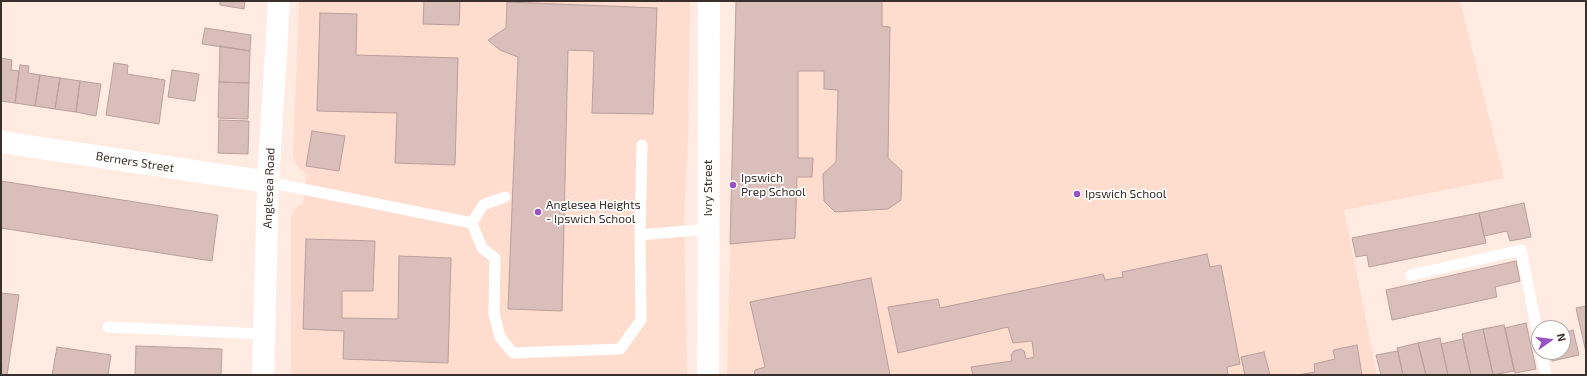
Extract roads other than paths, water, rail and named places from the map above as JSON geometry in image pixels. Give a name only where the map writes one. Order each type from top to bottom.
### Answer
[{"type":"street","name":"Anglesea Road","points":[[263,375],[268,182],[279,1]]},
{"type":"street","name":"Ivry Street","points":[[708,375],[707,229],[709,1]]},
{"type":"street","name":"Berners Street","points":[[1,142],[268,182]]},
{"type":"lane","points":[[472,223],[482,248],[495,258],[494,313],[500,337],[513,353],[620,349],[641,320],[640,235],[642,145]]},
{"type":"lane","points":[[268,182],[472,223]]},
{"type":"lane","points":[[472,223],[483,205],[505,197]]},
{"type":"lane","points":[[640,235],[707,229]]},
{"type":"lane","points":[[1411,275],[1521,250],[1535,320]]},
{"type":"lane","points":[[108,327],[264,334]]},
{"type":"lane","points":[[1543,360],[1546,375]]},
{"type":"place","name":"Ipswich Prep School","points":[[733,185]]},
{"type":"place","name":"Ipswich School","points":[[1077,194]]},
{"type":"place","name":"Anglesea Heights - Ipswich School","points":[[538,212]]}]
